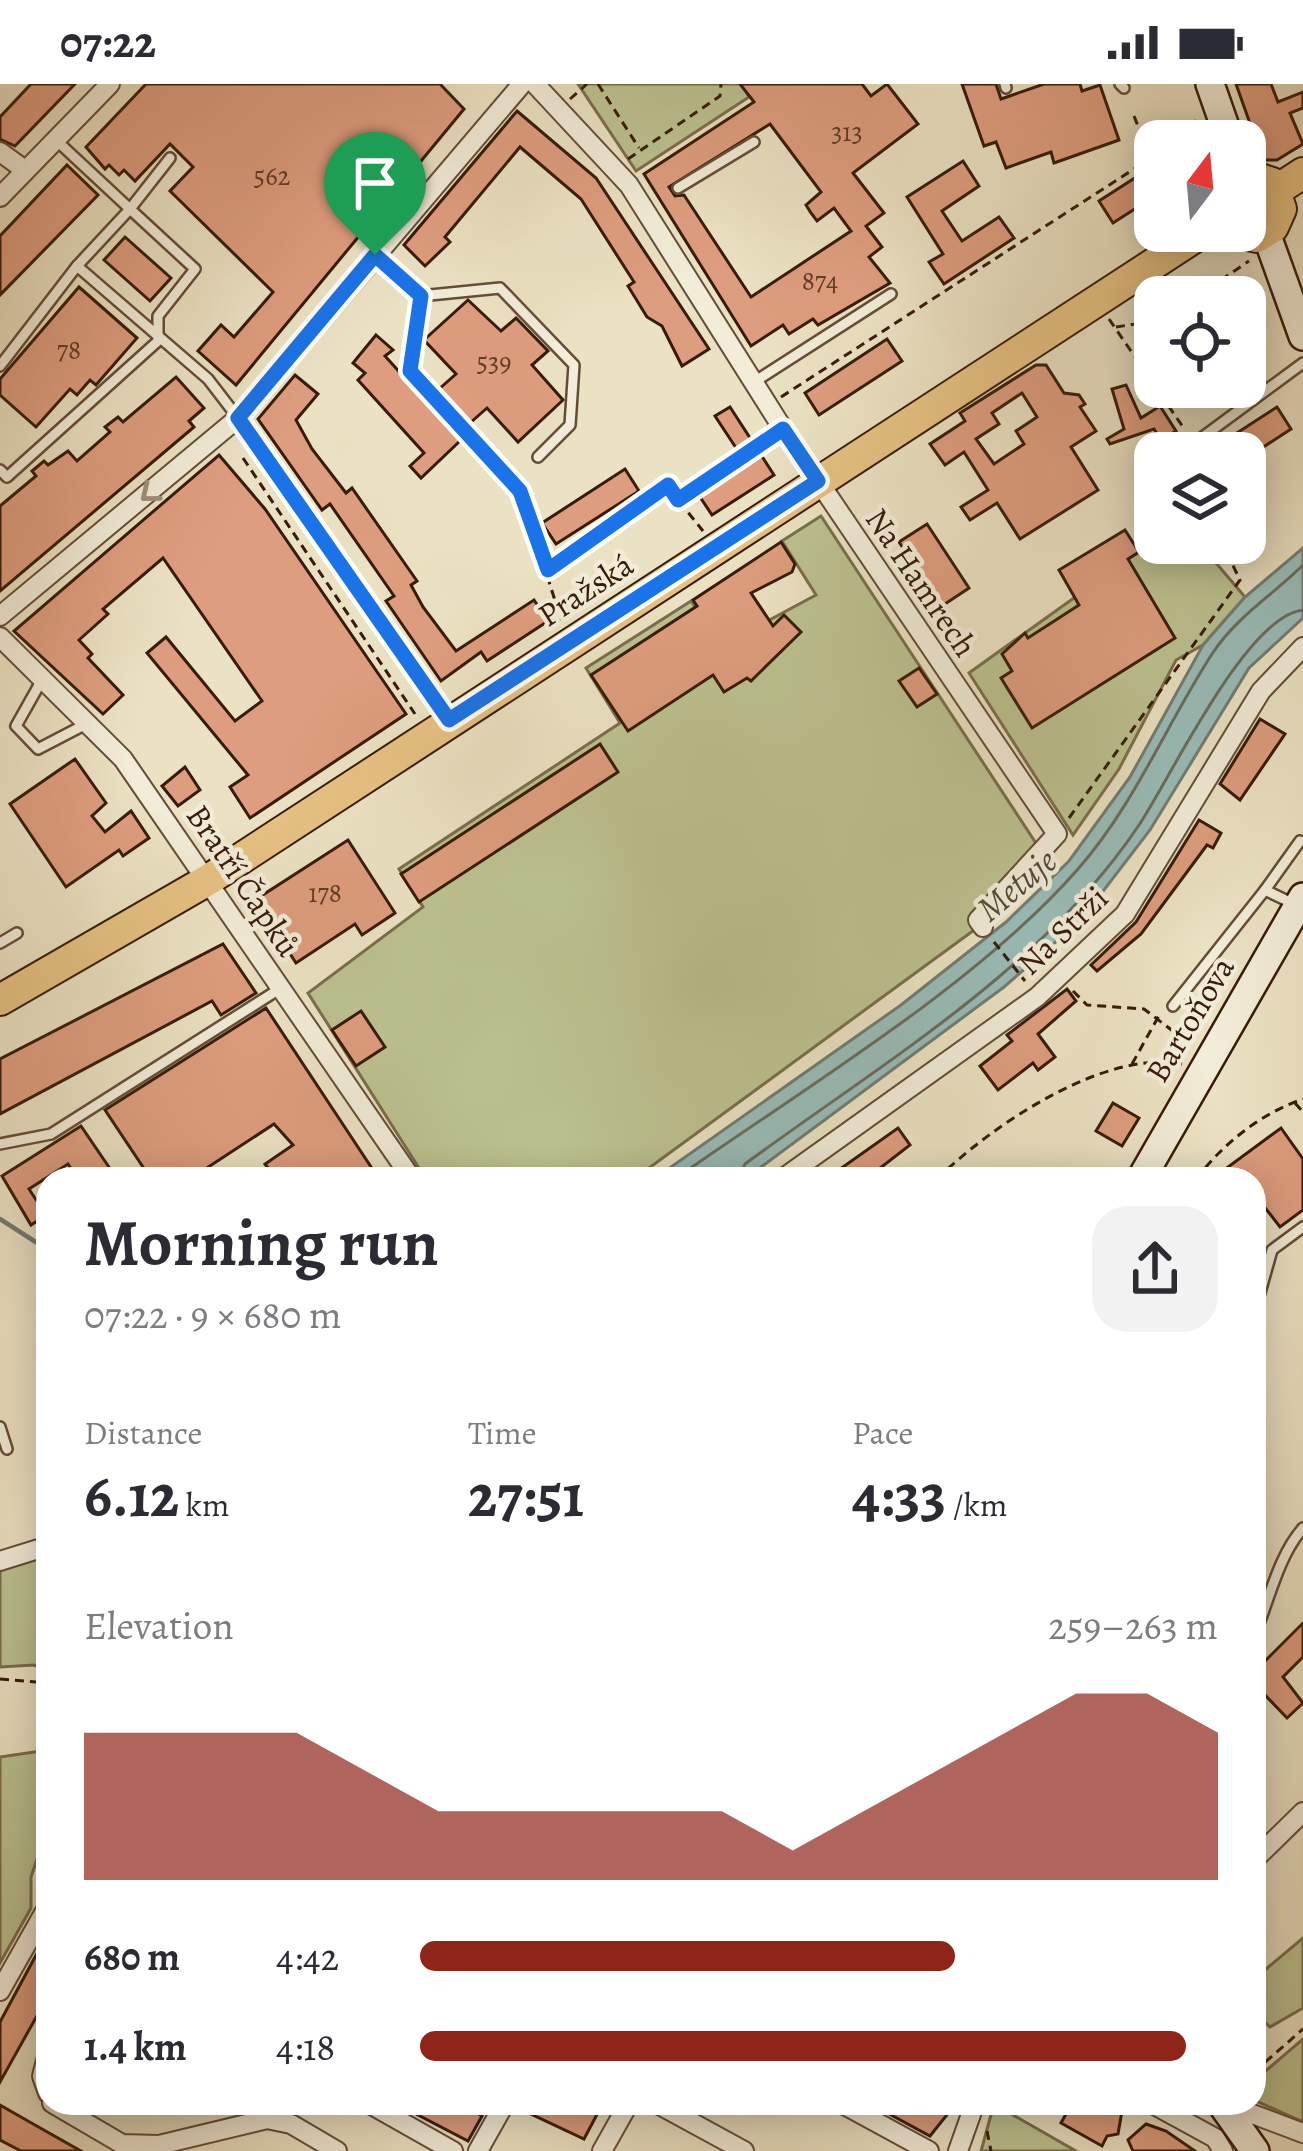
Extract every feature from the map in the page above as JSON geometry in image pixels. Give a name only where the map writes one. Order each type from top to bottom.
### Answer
[{"type":"main road","points":[[1266,235],[1290,182]]},
{"type":"main road","name":"Pražská","points":[[0,1000],[208,880],[1172,252]]},
{"type":"street","points":[[0,197],[110,84]]},
{"type":"street","points":[[0,616],[238,418],[522,84]]},
{"type":"street","name":"Na Hamrech","points":[[535,84],[561,106],[652,207],[783,429],[1057,834]]},
{"type":"street","points":[[1210,84],[1223,120]]},
{"type":"street","points":[[0,152],[25,170]]},
{"type":"street","points":[[1263,252],[1303,336]]},
{"type":"street","points":[[238,418],[449,720]]},
{"type":"street","name":"Bratří Čapků","points":[[0,637],[123,759],[404,1167]]},
{"type":"street","name":"Na Strži","points":[[799,1167],[1060,977],[1125,914],[1261,691],[1303,647]]},
{"type":"street","points":[[986,931],[978,920],[1057,834]]},
{"type":"street","name":"Bartoňova","points":[[1148,1167],[1301,905]]},
{"type":"street","points":[[0,1561],[36,1550]]},
{"type":"street","points":[[1266,1848],[1303,1812]]},
{"type":"street","points":[[0,1990],[36,1927]]},
{"type":"street","points":[[71,2115],[123,2147],[159,2146],[267,2119],[291,2124],[337,2151]]},
{"type":"street","points":[[389,2115],[453,2151]]},
{"type":"street","points":[[478,2151],[499,2115]]},
{"type":"street","points":[[602,2151],[622,2115]]},
{"type":"street","points":[[678,2115],[744,2151]]},
{"type":"street","points":[[863,2115],[928,2151]]},
{"type":"street","points":[[958,2151],[971,2115]]},
{"type":"street","points":[[1173,2115],[1216,2138],[1222,2151]]},
{"type":"street","points":[[1230,2115],[1255,2151]]},
{"type":"street","points":[[1254,2115],[1303,2133]]},
{"type":"lane","points":[[0,470],[7,477],[158,340],[158,316],[196,269],[57,141]]},
{"type":"lane","points":[[678,188],[754,142]]},
{"type":"lane","points":[[0,366],[77,266],[170,158]]},
{"type":"lane","points":[[375,255],[421,296],[500,288],[574,365],[570,425],[538,457]]},
{"type":"lane","points":[[77,266],[208,379],[238,418]]},
{"type":"lane","points":[[753,382],[891,294]]},
{"type":"lane","points":[[421,296],[410,371],[520,491]]},
{"type":"lane","points":[[1208,432],[1303,363]]},
{"type":"lane","points":[[43,678],[16,726],[38,749],[88,724]]},
{"type":"lane","points":[[1173,1006],[1300,841]]},
{"type":"lane","points":[[1264,890],[1301,905]]},
{"type":"lane","points":[[0,943],[17,933]]},
{"type":"lane","points":[[0,1144],[51,1134],[281,988]]},
{"type":"lane","points":[[1266,1271],[1272,1250],[1303,1227]]},
{"type":"lane","points":[[0,1427],[7,1449]]},
{"type":"lane","points":[[1266,1609],[1285,1549],[1303,1528]]},
{"type":"path","points":[[561,106],[587,84]]},
{"type":"path","points":[[598,84],[640,150]]},
{"type":"path","points":[[616,167],[720,96],[721,84]]},
{"type":"path","points":[[1135,116],[1136,120]]},
{"type":"path","points":[[1198,120],[1204,118]]},
{"type":"path","points":[[768,405],[1134,169]]},
{"type":"path","points":[[1222,276],[1251,252]]},
{"type":"path","points":[[1108,318],[1186,432]]},
{"type":"path","points":[[1114,327],[1134,324]]},
{"type":"path","points":[[678,500],[783,429]]},
{"type":"path","points":[[239,451],[251,477],[416,715]]},
{"type":"path","points":[[548,570],[668,485],[704,531]]},
{"type":"path","points":[[520,491],[562,617],[558,629]]},
{"type":"path","points":[[1057,834],[1240,580],[1232,564]]},
{"type":"path","points":[[986,931],[1022,977]]},
{"type":"path","points":[[1060,977],[1087,1004],[1144,1010],[1205,1063]]},
{"type":"path","points":[[1132,1064],[1154,1017],[1173,1006]]},
{"type":"path","points":[[952,1167],[1011,1120],[1083,1081],[1132,1064],[1205,1063]]},
{"type":"path","points":[[1207,1167],[1232,1140],[1303,1099]]},
{"type":"path","points":[[1294,1102],[1303,1112]]},
{"type":"path","points":[[0,1679],[36,1682]]},
{"type":"path","points":[[1266,2061],[1303,2029]]},
{"type":"green space","points":[[578,84],[742,84],[749,97],[636,171]]},
{"type":"green space","points":[[821,516],[1049,863],[985,922],[650,1167],[418,1167],[308,993],[423,907],[399,869],[620,723],[586,668],[691,601],[723,645],[816,595],[782,541]]},
{"type":"green space","points":[[1134,555],[1134,564],[1217,564],[1245,597],[1203,645],[1176,660],[1119,769],[1073,835],[969,673]]},
{"type":"green space","points":[[36,1558],[36,1666],[0,1667],[0,1568]]},
{"type":"green space","points":[[36,1752],[31,1908],[0,1963],[0,1757]]},
{"type":"green space","points":[[1303,1938],[1303,2008],[1270,2027],[1266,2024],[1266,1969]]},
{"type":"green space","points":[[1303,2039],[1303,2122],[1266,2105],[1266,2071]]},
{"type":"green space","points":[[991,2115],[1013,2115],[1076,2151],[981,2151]]},
{"type":"water","points":[[1303,548],[1303,618],[1249,668],[1150,830],[1081,920],[1004,987],[761,1167],[671,1167],[901,1005],[1006,922],[1069,861],[1130,777],[1203,645],[1245,597]]},
{"type":"building","points":[[31,84],[75,84],[15,146],[0,139],[0,117]]},
{"type":"building","points":[[146,84],[440,84],[464,109],[236,385],[198,351],[221,325],[234,337],[273,292],[170,191],[193,167],[170,144],[135,181],[124,170],[119,175],[109,165],[105,169],[86,147]]},
{"type":"building","points":[[740,84],[862,84],[871,96],[887,84],[918,124],[853,173],[884,213],[866,226],[882,247],[869,257],[890,283],[818,325],[813,319],[789,334],[783,325],[751,346],[644,174],[754,102]],"holes":[[[770,124],[821,192],[806,205],[817,221],[834,208],[851,231],[751,297],[684,195],[675,196],[669,187]]]},
{"type":"building","points":[[962,84],[996,84],[1001,99],[1044,84],[1080,84],[1082,91],[1100,85],[1119,140],[1054,163],[1051,152],[1006,168],[996,142],[984,146]]},
{"type":"building","points":[[1236,84],[1271,84],[1278,102],[1303,92],[1303,108],[1290,113],[1303,144],[1277,160],[1266,160],[1266,120],[1249,120]]},
{"type":"building","points":[[517,111],[596,178],[709,349],[682,366],[662,326],[647,317],[628,286],[634,282],[581,199],[520,147],[445,237],[450,242],[425,266],[404,245]]},
{"type":"building","points":[[963,161],[979,186],[942,211],[962,241],[999,217],[1014,238],[944,284],[929,262],[943,254],[907,197]]},
{"type":"building","points":[[67,165],[98,195],[0,295],[0,236]]},
{"type":"building","points":[[1134,178],[1134,210],[1113,223],[1099,201]]},
{"type":"building","points":[[125,237],[171,278],[150,301],[104,260]]},
{"type":"building","points":[[79,287],[137,338],[96,385],[90,380],[77,395],[70,389],[36,427],[0,395],[0,379]]},
{"type":"building","points":[[468,300],[501,331],[516,318],[548,351],[532,365],[563,400],[518,442],[487,408],[470,423],[439,389],[456,374],[424,340]]},
{"type":"building","points":[[376,335],[393,350],[385,356],[461,440],[421,478],[410,466],[424,453],[358,380],[365,373],[353,363]]},
{"type":"building","points":[[887,339],[902,361],[819,415],[805,393]]},
{"type":"building","points":[[1036,365],[1046,365],[1064,393],[1079,395],[1085,404],[1080,407],[1096,431],[1071,447],[1098,490],[1020,539],[997,503],[970,520],[961,507],[988,490],[964,452],[945,465],[930,444],[965,421],[960,413]],"holes":[[[1022,393],[1037,417],[1016,431],[1024,444],[994,464],[976,439],[999,424],[992,413]]]},
{"type":"building","points":[[295,375],[318,394],[296,420],[312,449],[346,493],[352,488],[417,581],[411,585],[423,607],[456,651],[534,600],[548,621],[487,661],[481,652],[441,681],[386,601],[394,596],[330,504],[322,510],[258,419]]},
{"type":"building","points":[[176,377],[204,408],[189,421],[194,427],[0,591],[0,506],[36,476],[32,471],[44,461],[48,465],[68,451],[77,461],[110,432],[105,427],[118,417],[123,422]]},
{"type":"building","points":[[1126,385],[1141,418],[1161,408],[1176,431],[1134,432],[1110,444],[1107,439],[1124,429],[1112,389]]},
{"type":"building","points":[[730,407],[774,475],[712,515],[698,494],[746,463],[715,416]]},
{"type":"building","points":[[1277,407],[1291,429],[1266,445],[1266,432],[1238,432]]},
{"type":"building","points":[[219,455],[265,509],[406,714],[250,818],[230,787],[248,775],[147,653],[166,637],[235,721],[262,701],[163,558],[103,609],[108,614],[79,640],[92,654],[88,658],[123,695],[103,714],[14,631]]},
{"type":"building","points":[[625,469],[639,491],[556,544],[542,523]]},
{"type":"building","points":[[927,524],[969,588],[942,606],[899,542]]},
{"type":"building","points":[[1125,530],[1134,544],[1134,555],[1128,559],[1175,638],[1032,728],[1001,678],[1012,671],[1002,654],[1025,633],[1028,638],[1079,605],[1059,570]]},
{"type":"building","points":[[781,542],[795,564],[792,572],[751,593],[773,626],[784,615],[801,632],[751,681],[747,678],[724,692],[713,675],[628,731],[591,675],[697,606],[693,600]]},
{"type":"building","points":[[919,668],[937,694],[917,707],[899,681]]},
{"type":"building","points":[[1260,719],[1285,734],[1240,800],[1220,784]]},
{"type":"building","points":[[600,744],[618,772],[419,902],[401,874]]},
{"type":"building","points":[[75,759],[106,803],[92,816],[105,832],[131,811],[149,838],[123,856],[119,850],[66,887],[10,804]]},
{"type":"building","points":[[185,767],[200,790],[178,806],[162,786]]},
{"type":"building","points":[[1199,820],[1221,833],[1213,848],[1207,845],[1141,934],[1097,971],[1091,965],[1136,922]]},
{"type":"building","points":[[348,840],[395,913],[362,935],[355,924],[296,963],[255,900]]},
{"type":"building","points":[[223,944],[256,993],[221,1015],[212,1001],[0,1114],[0,1059]]},
{"type":"building","points":[[1067,989],[1076,1001],[1038,1034],[1055,1057],[1038,1070],[1033,1063],[998,1090],[980,1066],[1012,1041],[1007,1035]]},
{"type":"building","points":[[266,1008],[371,1167],[267,1167],[265,1164],[293,1145],[274,1124],[208,1167],[143,1167],[105,1110]]},
{"type":"building","points":[[361,1011],[385,1047],[356,1066],[332,1030]]},
{"type":"building","points":[[1113,1103],[1139,1118],[1122,1146],[1096,1131]]},
{"type":"building","points":[[81,1126],[109,1167],[36,1167],[36,1185],[29,1189],[36,1200],[36,1222],[31,1225],[2,1176]]},
{"type":"building","points":[[898,1128],[910,1145],[882,1167],[843,1167]]},
{"type":"building","points":[[1281,1128],[1303,1159],[1303,1210],[1280,1227],[1266,1209],[1266,1167],[1228,1167]]},
{"type":"building","points":[[1303,1623],[1303,1657],[1283,1677],[1303,1703],[1287,1718],[1266,1696],[1266,1660]]},
{"type":"building","points":[[36,1955],[36,2018],[0,2082],[0,2022]]},
{"type":"building","points":[[0,2105],[81,2151],[21,2151],[0,2140]]},
{"type":"building","points":[[418,2115],[480,2115],[468,2141]]},
{"type":"building","points":[[533,2115],[597,2115],[584,2139]]},
{"type":"building","points":[[891,2115],[947,2115],[930,2136]]},
{"type":"building","points":[[1065,2115],[1121,2115],[1118,2134],[1107,2136],[1102,2146],[1061,2123]]},
{"type":"building","points":[[1146,2124],[1195,2151],[1133,2151],[1128,2140]]},
{"type":"waterway","points":[[0,1219],[36,1242]]},
{"type":"route","points":[[375,255],[421,296],[410,371],[520,491],[548,570],[668,485],[678,500],[783,429],[818,481],[449,720],[238,418],[375,255]]},
{"type":"water label","name":"Metuje","points":[[1016,884]]}]
